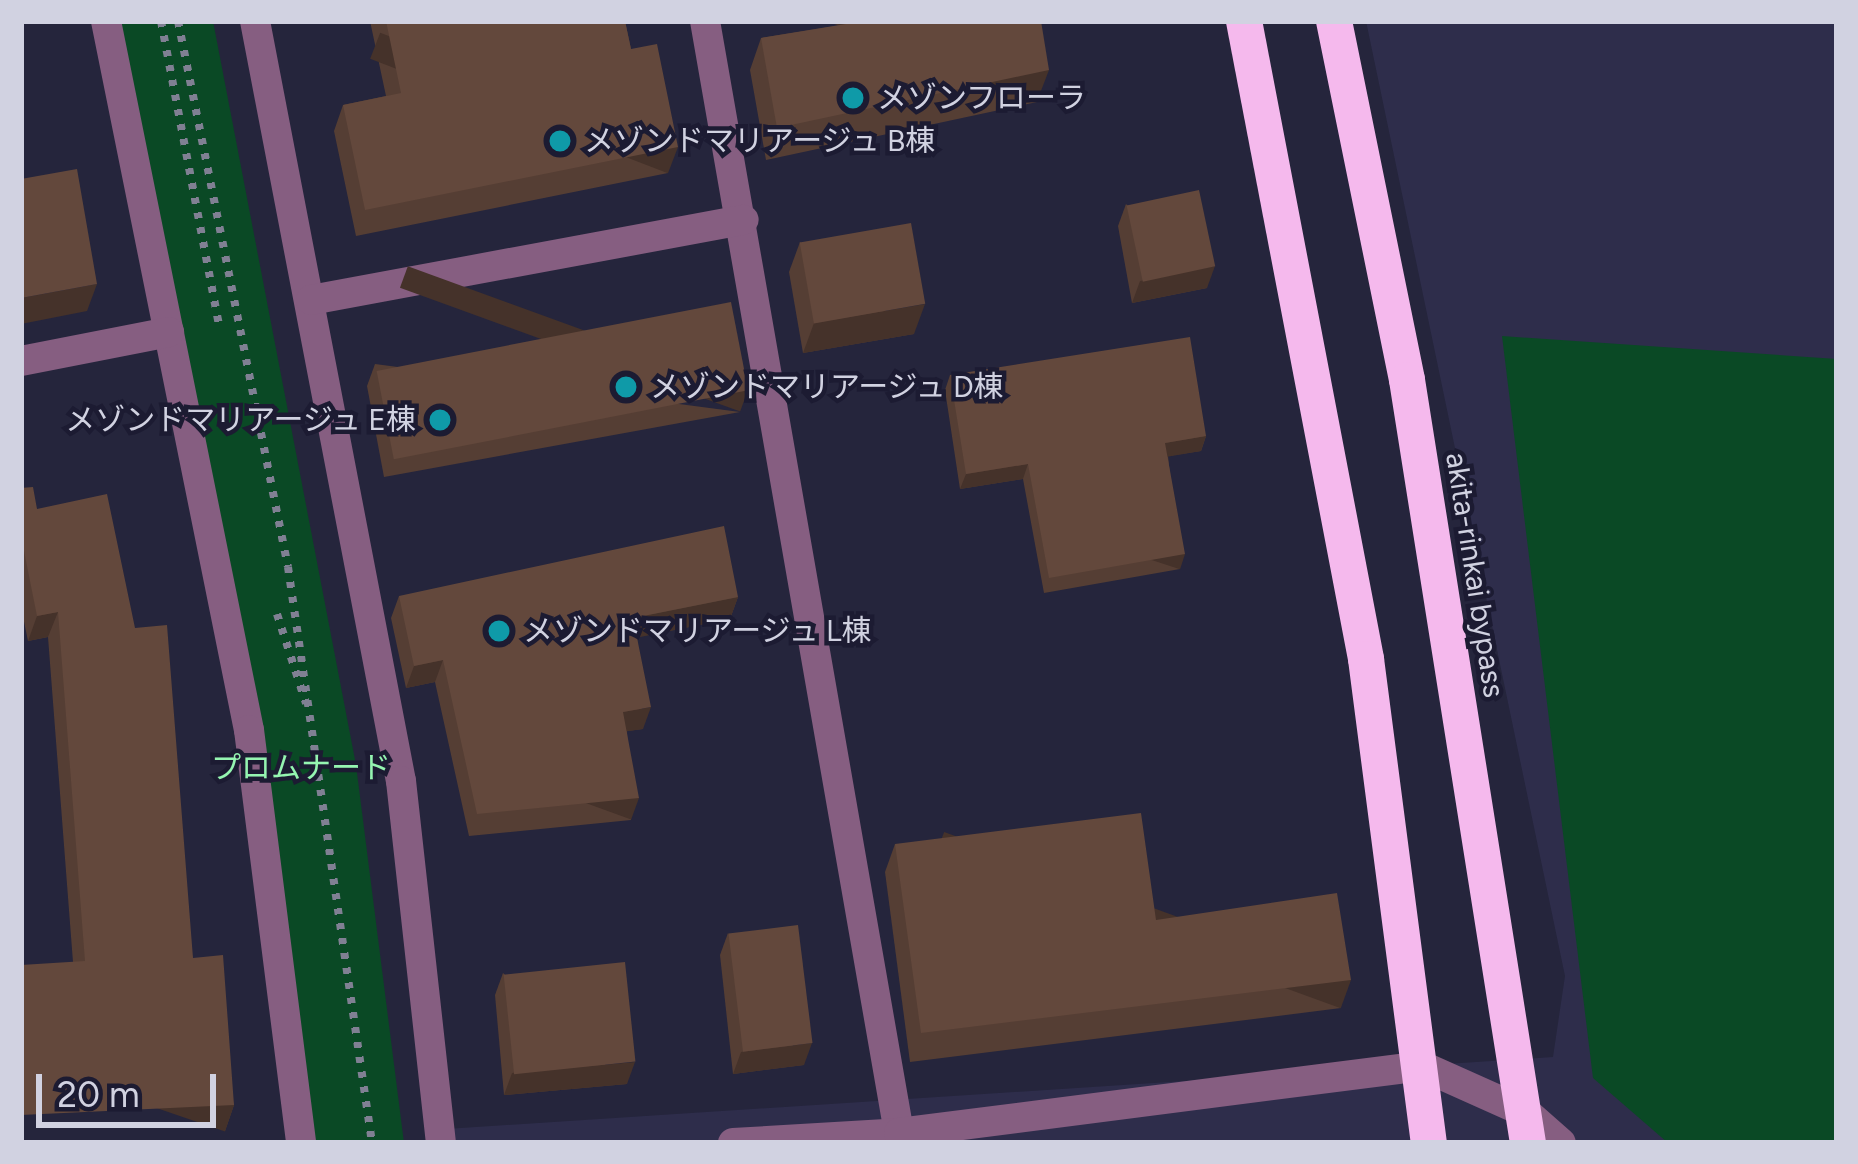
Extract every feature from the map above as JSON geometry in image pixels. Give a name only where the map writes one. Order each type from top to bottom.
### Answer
[{"type":"highway","points":[[1244,21],[1366,659],[1429,1143]]},
{"type":"highway","name":"akita-rinkai bypass","points":[[1334,21],[1407,380],[1527,1128]]},
{"type":"street","points":[[106,21],[249,730],[301,1143]]},
{"type":"street","points":[[255,21],[401,781],[441,1143]]},
{"type":"street","points":[[705,21],[744,220],[899,1133]]},
{"type":"street","points":[[311,300],[744,220]]},
{"type":"street","points":[[21,361],[169,332]]},
{"type":"street","points":[[733,1143],[899,1133],[1422,1066],[1561,1143]]},
{"type":"path","points":[[161,21],[224,351]]},
{"type":"path","points":[[178,21],[314,727],[372,1143]]},
{"type":"path","points":[[273,603],[314,727]]},
{"type":"shaded area","points":[[1366,21],[1837,21],[1837,1143],[431,1143],[431,1130],[1553,1057],[1565,976]]},
{"type":"green space","name":"プロムナード","points":[[114,21],[213,21],[356,765],[404,1143],[310,1143]]},
{"type":"green space","points":[[1502,336],[1837,359],[1837,1143],[1668,1143],[1593,1078]]},
{"type":"building","points":[[386,21],[625,21],[631,49],[657,44],[678,147],[365,210],[343,105],[401,93]]},
{"type":"building","points":[[864,21],[1041,21],[1049,70],[777,128],[761,38]]},
{"type":"building","points":[[77,169],[97,284],[21,298],[21,179]]},
{"type":"building","points":[[1199,190],[1215,266],[1143,282],[1127,205]]},
{"type":"building","points":[[911,223],[925,304],[814,323],[800,243]]},
{"type":"building","points":[[731,302],[748,390],[394,459],[377,371]]},
{"type":"building","points":[[1190,337],[1206,436],[1165,443],[1185,554],[1049,578],[1028,464],[966,474],[950,375]]},
{"type":"building","points":[[33,487],[37,509],[107,494],[135,628],[167,625],[193,958],[223,955],[234,1105],[21,1115],[21,965],[85,961],[58,612],[37,616],[21,546],[21,488]]},
{"type":"building","points":[[724,526],[738,597],[633,618],[651,707],[623,712],[639,798],[477,814],[443,660],[414,666],[399,596]]},
{"type":"building","points":[[1141,813],[1156,920],[1337,893],[1351,980],[921,1033],[895,844]]},
{"type":"building","points":[[798,925],[813,1043],[743,1052],[729,934]]},
{"type":"building","points":[[625,962],[635,1061],[514,1074],[504,975]]},
{"type":"place","name":"メゾンフローラ","points":[[853,98]]},
{"type":"place","name":"メゾンドマリアージュ B棟","points":[[560,141]]},
{"type":"place","name":"メゾンドマリアージュ D棟","points":[[626,387]]},
{"type":"place","name":"メゾンドマリアージュ E棟","points":[[440,420]]},
{"type":"place","name":"メゾンドマリアージュ L棟","points":[[499,631]]}]
